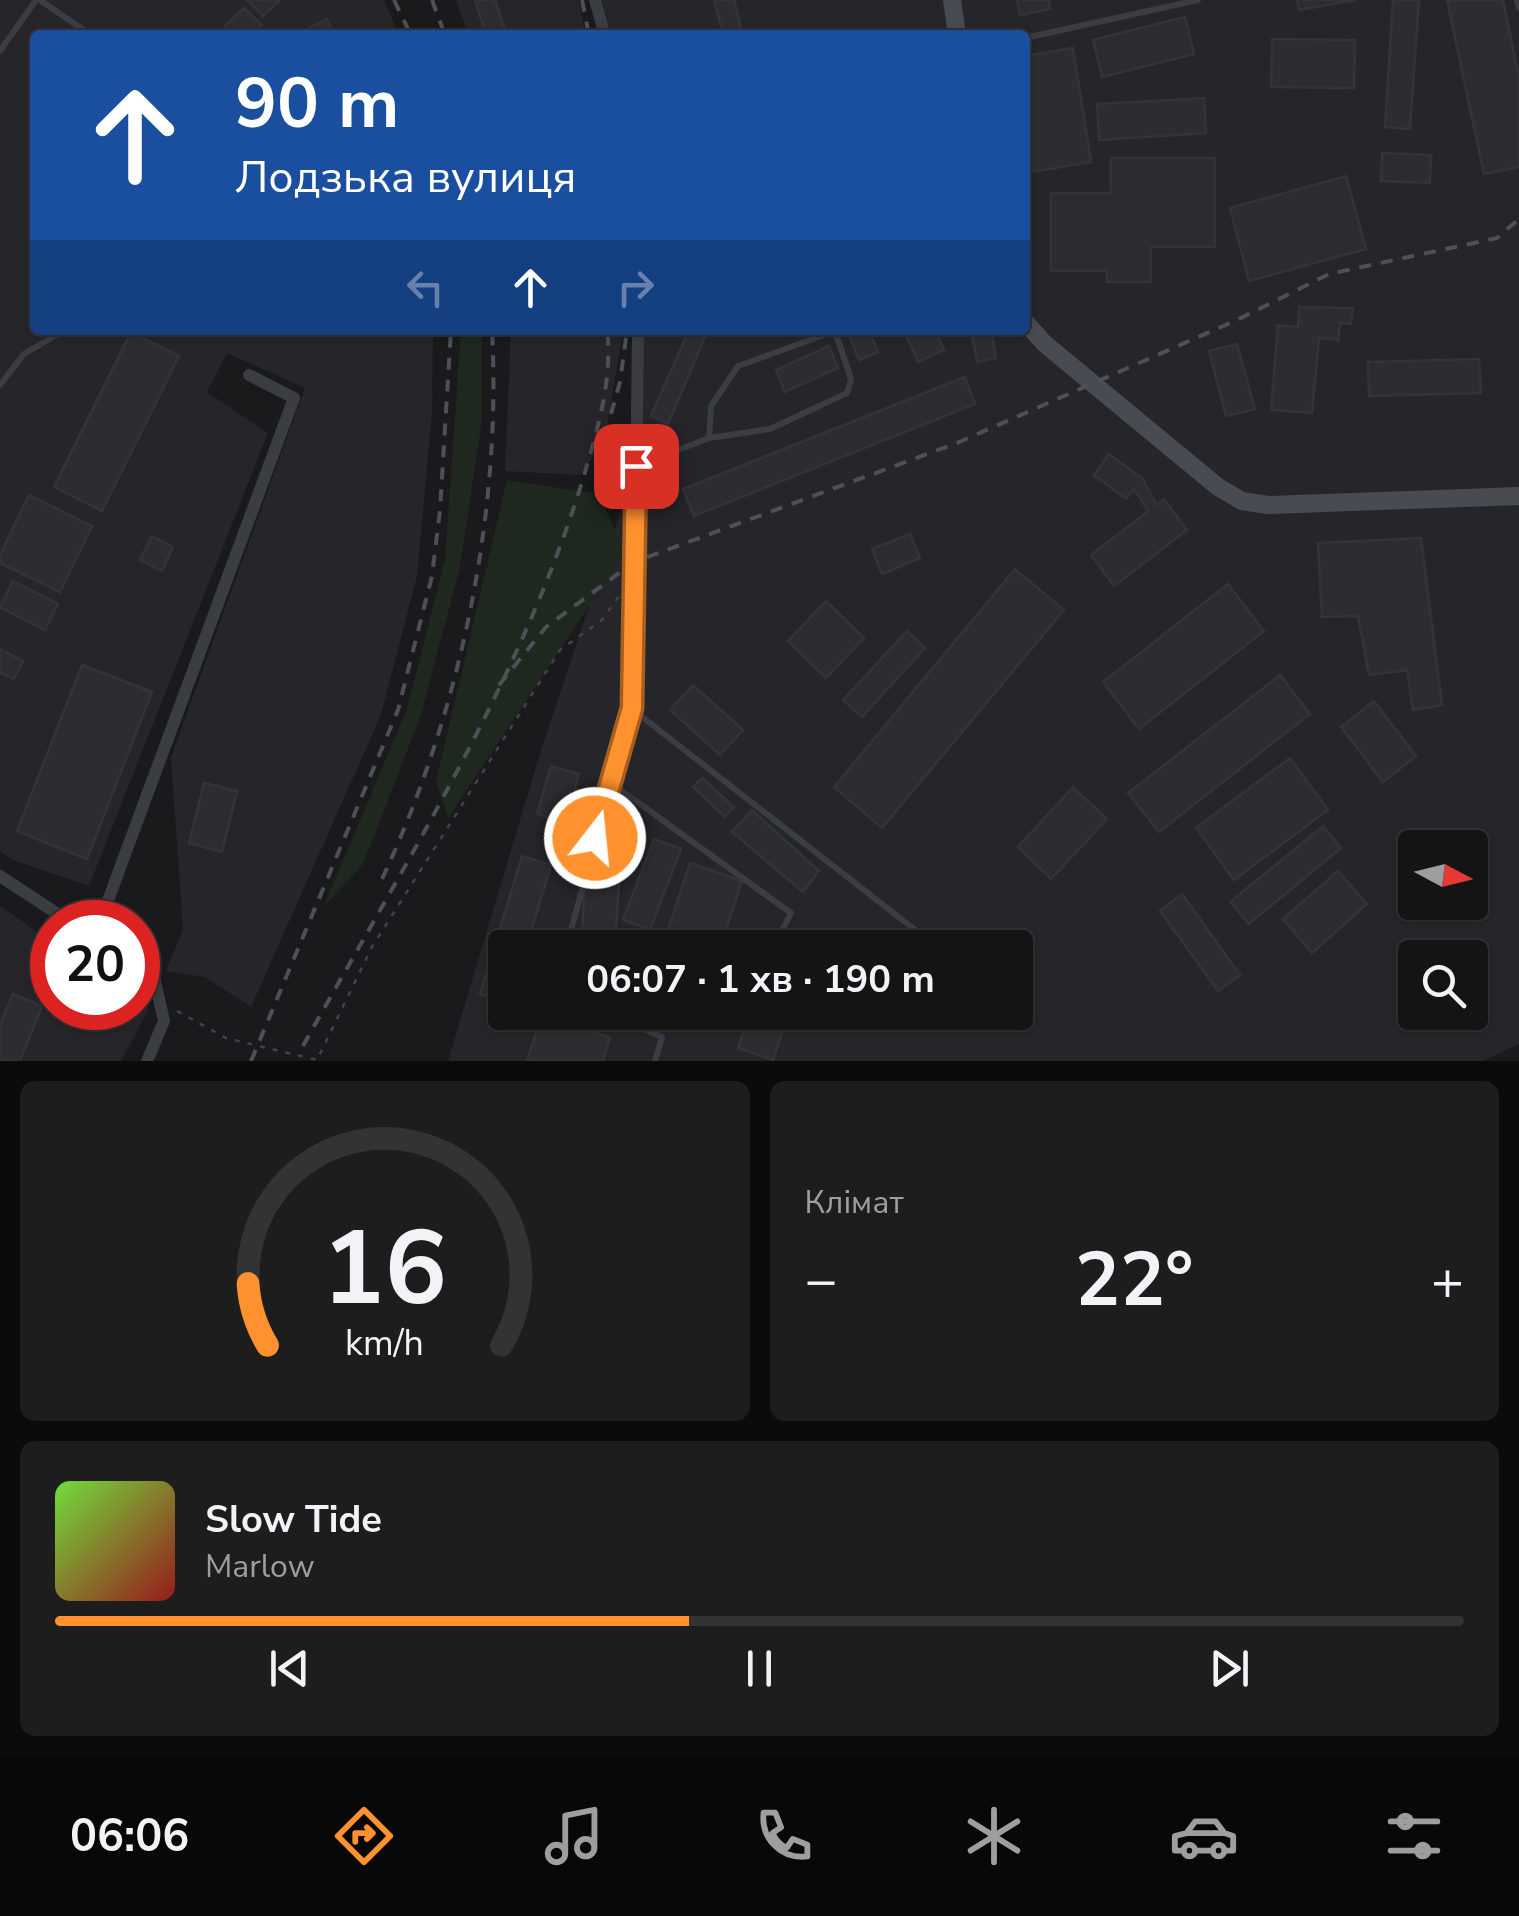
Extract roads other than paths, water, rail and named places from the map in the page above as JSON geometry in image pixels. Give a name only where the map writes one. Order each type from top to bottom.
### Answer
[{"type":"street","points":[[594,0],[603,30]]},
{"type":"street","points":[[952,0],[957,30]]},
{"type":"street","points":[[1030,328],[1204,476],[1242,501],[1268,505],[1519,496]]},
{"type":"street","points":[[634,668],[638,335]]},
{"type":"street","points":[[108,900],[294,398],[249,375]]},
{"type":"street","points":[[0,876],[37,900]]},
{"type":"street","points":[[147,1061],[164,1021],[160,1002]]},
{"type":"lane","points":[[0,52],[38,0],[83,30]]},
{"type":"lane","points":[[1030,37],[1198,0]]},
{"type":"lane","points":[[1517,0],[1519,8]]},
{"type":"lane","points":[[0,385],[24,354],[56,335]]},
{"type":"lane","points":[[708,438],[712,406],[738,366],[823,335]]},
{"type":"lane","points":[[636,466],[708,438],[770,429],[847,393],[851,378],[835,335]]},
{"type":"lane","points":[[571,930],[632,708],[634,668]]},
{"type":"lane","points":[[632,708],[915,930]]},
{"type":"lane","points":[[611,782],[791,912],[782,930]]},
{"type":"lane","points":[[646,1030],[662,1037],[655,1061]]},
{"type":"railway","points":[[394,0],[409,30]]},
{"type":"railway","points":[[432,0],[443,30]]},
{"type":"railway","points":[[582,0],[588,30]]},
{"type":"railway","points":[[499,685],[546,627],[634,562],[957,443],[1237,320],[1329,274],[1497,238],[1519,219]]},
{"type":"railway","points":[[251,1061],[398,710],[432,576],[451,335]]},
{"type":"railway","points":[[382,879],[434,749],[470,611],[490,470],[492,335]]},
{"type":"railway","points":[[303,1046],[460,766],[530,622],[560,548],[595,438],[606,384],[607,335]]},
{"type":"railway","points":[[611,414],[626,335]]}]
